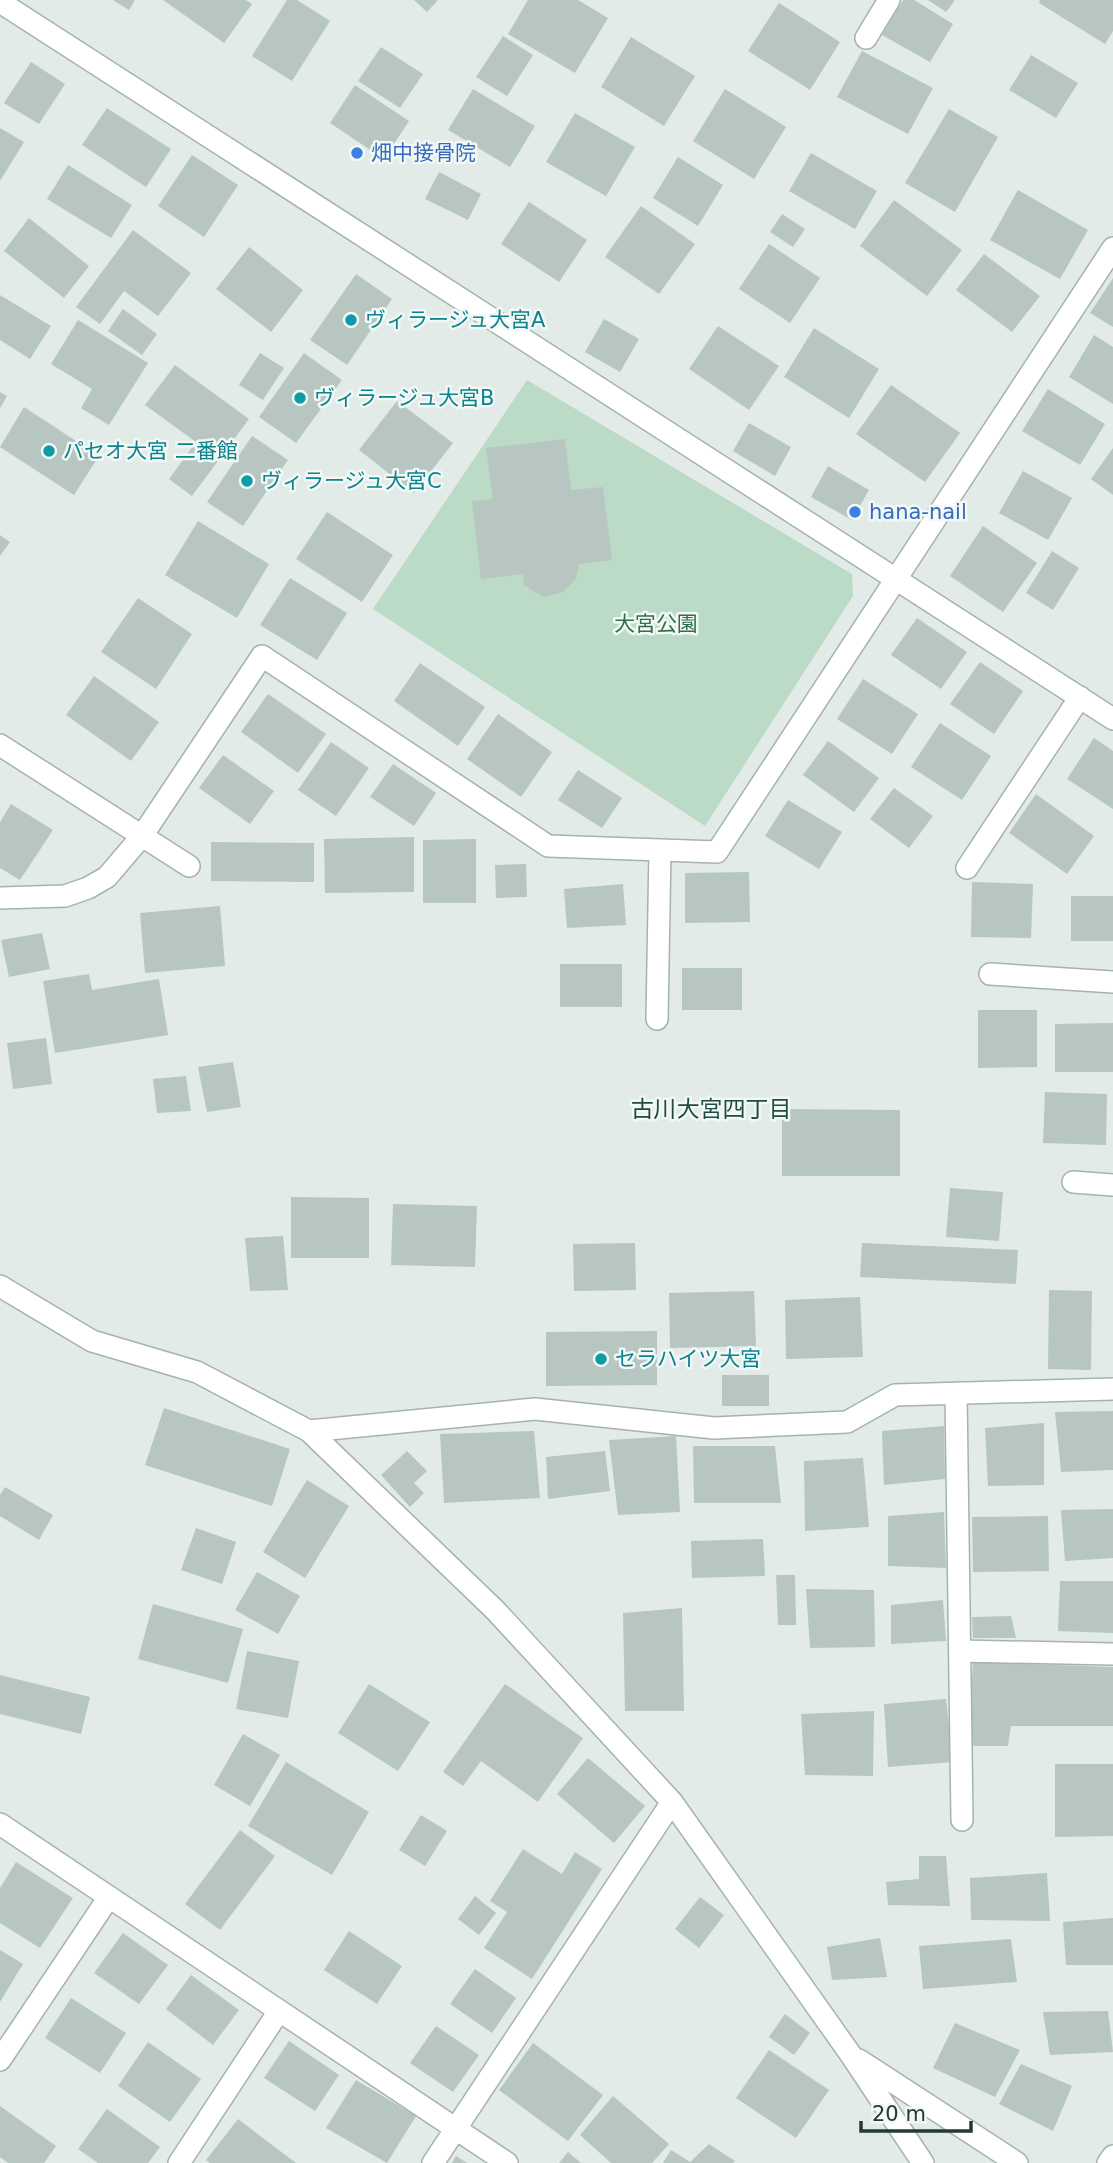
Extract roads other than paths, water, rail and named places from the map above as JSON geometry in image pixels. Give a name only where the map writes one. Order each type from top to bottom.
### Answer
[{"type":"street","points":[[866,38],[889,0]]},
{"type":"street","points":[[6,8],[1113,719]]},
{"type":"street","points":[[0,898],[65,896],[88,888],[107,877],[142,836],[262,656],[548,846],[717,852],[1113,248]]},
{"type":"street","points":[[967,867],[1080,697]]},
{"type":"street","points":[[0,746],[189,866]]},
{"type":"street","points":[[657,1019],[660,850]]},
{"type":"street","points":[[990,974],[1113,982]]},
{"type":"street","points":[[1073,1182],[1113,1185]]},
{"type":"street","points":[[0,1286],[92,1341],[197,1373],[309,1432],[495,1610],[672,1802],[851,2055],[923,2163]]},
{"type":"street","points":[[309,1432],[535,1409],[714,1428],[847,1422],[895,1395],[1113,1389]]},
{"type":"street","points":[[956,1393],[962,1820]]},
{"type":"street","points":[[960,1651],[1113,1654]]},
{"type":"street","points":[[433,2163],[672,1802]]},
{"type":"street","points":[[0,1824],[507,2163]]},
{"type":"street","points":[[0,2060],[109,1897]]},
{"type":"street","points":[[178,2163],[279,2011]]},
{"type":"street","points":[[851,2055],[1017,2163]]},
{"type":"street","points":[[1108,2163],[1113,2156]]},
{"type":"place","name":"畑中接骨院","points":[[357,153]]},
{"type":"place","name":"ヴィラージュ大宮A","points":[[351,320]]},
{"type":"place","name":"ヴィラージュ大宮B","points":[[300,398]]},
{"type":"place","name":"パセオ大宮 二番館","points":[[49,451]]},
{"type":"place","name":"ヴィラージュ大宮C","points":[[247,481]]},
{"type":"place","name":"hana-nail","points":[[855,512]]},
{"type":"place","name":"セラハイツ大宮","points":[[601,1359]]},
{"type":"district","name":"古川大宮四丁目","points":[[711,1109]]},
{"type":"park label","name":"大宮公園","points":[[656,624]]}]
